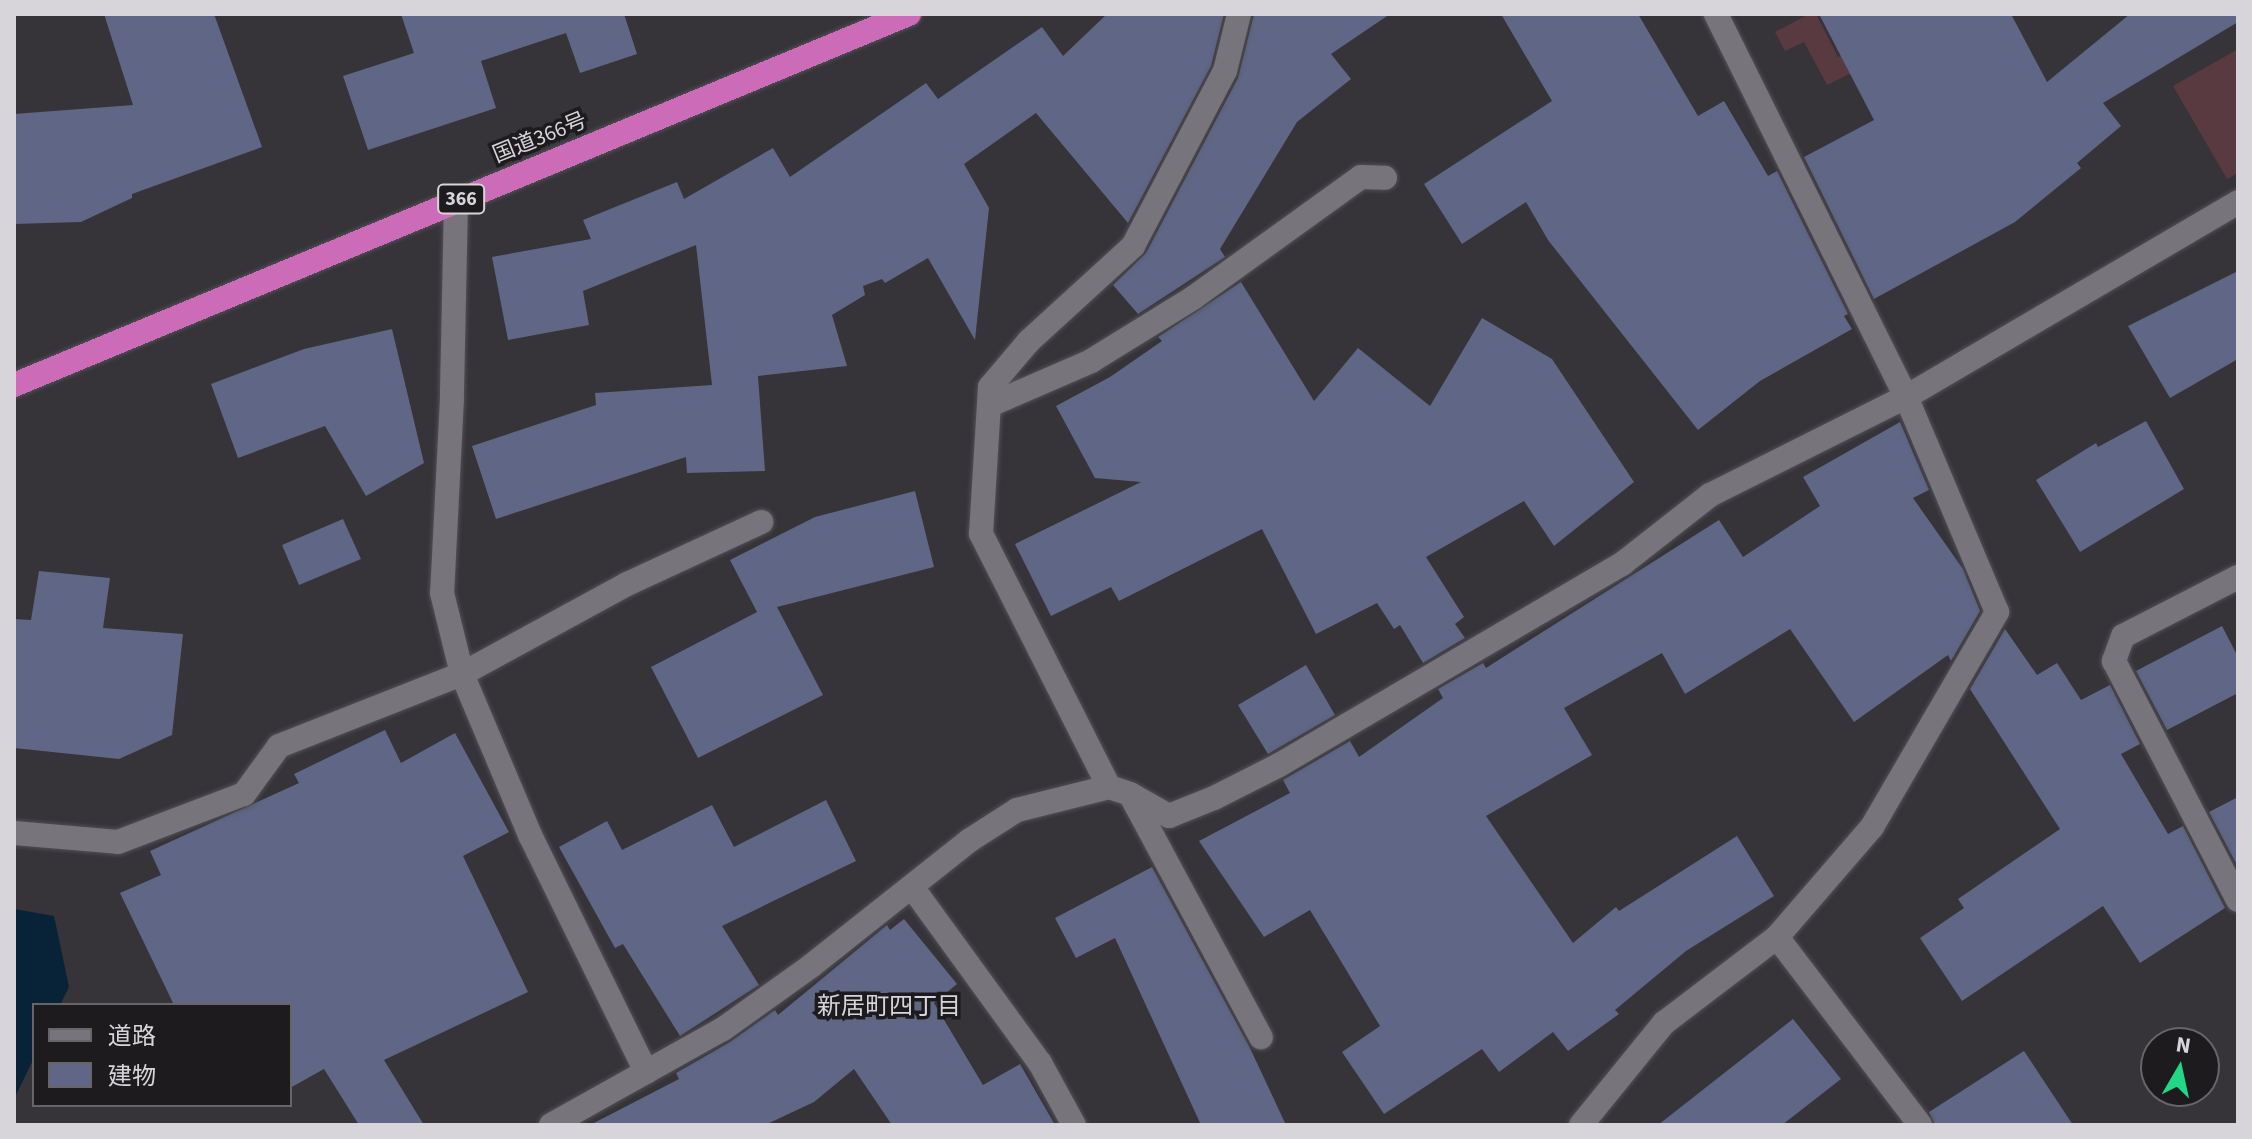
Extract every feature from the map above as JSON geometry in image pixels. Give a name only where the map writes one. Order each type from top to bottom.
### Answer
[{"type":"highway","name":"国道366号","points":[[14,385],[880,20],[909,14]]},
{"type":"street","points":[[1239,14],[1225,71],[1133,246],[1029,341],[990,387],[981,534],[1120,790],[1261,1037]]},
{"type":"street","points":[[1581,1125],[1664,1023],[1777,937],[1872,827],[1997,612],[1906,397],[1716,14]]},
{"type":"street","points":[[990,405],[1091,361],[1193,298],[1361,177],[1385,178]]},
{"type":"street","points":[[456,201],[452,398],[442,593],[462,674],[530,835],[646,1072]]},
{"type":"street","points":[[551,1125],[723,1029],[970,840],[1017,810],[1120,790],[1169,816],[1279,765],[1622,564],[1710,495],[1906,397],[2238,202]]},
{"type":"street","points":[[14,833],[118,842],[244,794],[279,746],[462,674],[627,584],[761,522]]},
{"type":"street","points":[[2238,577],[2123,636],[2114,661],[2238,900]]},
{"type":"street","points":[[912,887],[1040,1063],[1074,1125]]},
{"type":"street","points":[[1777,937],[1920,1125]]},
{"type":"shaded area","points":[[1809,14],[1816,14],[1838,57],[1854,49],[1862,68],[1827,85],[1804,42],[1785,51],[1775,32]]},
{"type":"shaded area","points":[[2238,49],[2238,173],[2227,179],[2173,86]]},
{"type":"water","points":[[14,909],[54,916],[69,987],[61,1003],[32,1003],[32,1062],[14,1099]]},
{"type":"building","points":[[104,14],[214,14],[262,147],[132,194],[132,198],[81,222],[14,224],[14,114],[133,105]]},
{"type":"building","points":[[401,14],[624,14],[637,54],[580,73],[566,33],[481,61],[496,108],[368,150],[343,76],[414,53]]},
{"type":"building","points":[[1107,14],[1224,14],[1211,66],[1128,223],[1036,113],[964,164],[989,208],[975,340],[928,258],[885,283],[882,279],[863,286],[865,295],[832,315],[847,366],[758,376],[765,471],[687,473],[686,457],[496,519],[472,446],[596,405],[595,393],[712,385],[696,245],[583,291],[589,325],[508,340],[492,257],[591,239],[583,220],[677,182],[684,199],[773,148],[790,177],[926,83],[938,99],[1042,27],[1063,56]]},
{"type":"building","points":[[1254,14],[1390,14],[1331,54],[1351,79],[1297,122],[1220,249],[1225,257],[1138,314],[1113,285],[1146,253],[1238,78]]},
{"type":"building","points":[[1501,14],[1638,14],[1698,116],[1724,101],[1768,176],[1777,171],[1848,314],[1844,316],[1852,329],[1760,381],[1698,430],[1548,240],[1526,202],[1462,244],[1424,184],[1552,101]]},
{"type":"building","points":[[1819,14],[2011,14],[2047,82],[2130,14],[2238,14],[2238,22],[2103,103],[2121,126],[2077,163],[2081,168],[2015,222],[1874,299],[1804,157],[1874,120]]},
{"type":"building","points":[[2238,271],[2238,359],[2170,398],[2128,326]]},
{"type":"building","points":[[1241,282],[1314,401],[1358,348],[1430,406],[1482,318],[1552,359],[1634,482],[1554,546],[1524,501],[1426,557],[1464,617],[1455,624],[1465,638],[1423,663],[1400,625],[1394,629],[1377,603],[1316,634],[1262,529],[1119,601],[1111,587],[1051,616],[1015,544],[1141,482],[1095,478],[1056,406],[1110,377],[1162,341],[1158,337]]},
{"type":"building","points":[[392,329],[424,463],[366,496],[325,426],[238,458],[211,384],[304,349]]},
{"type":"building","points":[[2146,421],[2184,489],[2080,552],[2036,480],[2096,443],[2098,447]]},
{"type":"building","points":[[1900,422],[1929,490],[1913,498],[1963,569],[1980,611],[1951,661],[1948,655],[1854,722],[1790,629],[1685,694],[1662,653],[1564,708],[1592,755],[1486,816],[1573,943],[1616,907],[1619,911],[1737,836],[1774,896],[1686,951],[1615,1010],[1619,1014],[1568,1051],[1553,1032],[1499,1072],[1482,1049],[1384,1114],[1342,1052],[1380,1026],[1310,910],[1264,937],[1199,841],[1290,793],[1283,780],[1350,741],[1359,757],[1443,698],[1438,689],[1483,663],[1486,668],[1719,520],[1743,557],[1820,506],[1803,477]]},
{"type":"building","points":[[915,491],[934,567],[777,607],[823,695],[698,758],[651,667],[761,610],[757,612],[730,560],[815,517]]},
{"type":"building","points":[[343,519],[361,559],[299,585],[282,545]]},
{"type":"building","points":[[39,571],[110,578],[103,628],[183,634],[172,735],[119,759],[14,748],[14,619],[31,620]]},
{"type":"building","points":[[2222,626],[2238,657],[2238,693],[2167,730],[2136,671]]},
{"type":"building","points":[[2005,629],[2037,675],[2057,663],[2081,700],[2110,685],[2140,744],[2121,754],[2168,834],[2183,826],[2225,908],[2140,963],[2103,906],[1962,1001],[1920,938],[1964,908],[1958,899],[2060,829],[1970,689]]},
{"type":"building","points":[[1306,665],[1335,715],[1268,754],[1238,705]]},
{"type":"building","points":[[385,730],[401,763],[455,733],[509,832],[463,856],[528,992],[384,1060],[424,1125],[359,1125],[324,1069],[292,1087],[292,1003],[173,1003],[120,893],[161,875],[150,851],[299,783],[294,774]]},
{"type":"building","points":[[2238,797],[2238,867],[2209,812]]},
{"type":"building","points":[[826,800],[856,861],[722,926],[759,985],[680,1036],[623,944],[615,948],[559,847],[607,821],[622,850],[712,805],[734,847]]},
{"type":"building","points":[[1152,867],[1249,1046],[1286,1125],[1201,1125],[1115,938],[1076,958],[1055,918]]},
{"type":"building","points":[[904,919],[957,984],[934,1003],[983,1085],[1020,1064],[1055,1125],[892,1125],[854,1069],[814,1102],[765,1125],[590,1125],[679,1079],[676,1073],[730,1042],[775,1010],[778,1015],[887,925],[890,930]]},
{"type":"building","points":[[1793,1019],[1841,1079],[1782,1125],[1658,1125]]},
{"type":"building","points":[[2024,1051],[2073,1125],[1935,1125],[1929,1112]]},
{"type":"district","name":"新居町四丁目","points":[[889,1007]]}]
